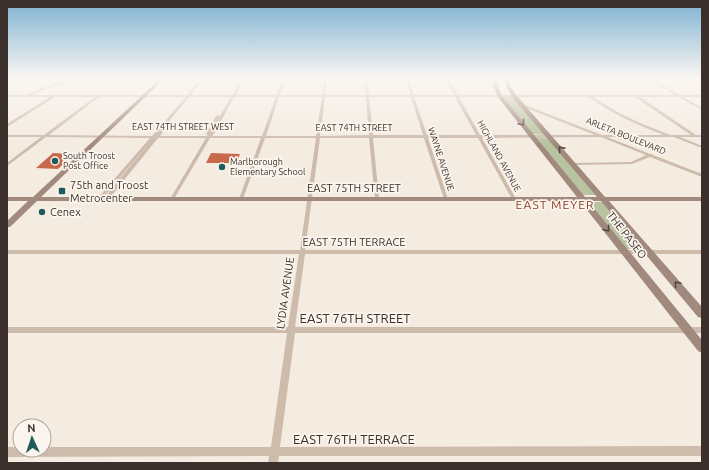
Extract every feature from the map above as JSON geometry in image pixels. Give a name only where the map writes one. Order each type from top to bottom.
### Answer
[{"type":"main road","points":[[7,224],[139,101]]},
{"type":"main road","name":"THE PASEO","points":[[505,101],[702,348]]},
{"type":"main road","name":"THE PASEO","points":[[518,101],[605,199],[702,314]]},
{"type":"main road","name":"EAST 75TH STREET","points":[[7,199],[702,199]]},
{"type":"street","points":[[7,126],[46,101]]},
{"type":"street","points":[[7,165],[91,101]]},
{"type":"street","points":[[103,199],[155,136],[186,101]]},
{"type":"street","points":[[172,199],[230,101]]},
{"type":"street","points":[[241,199],[276,101]]},
{"type":"street","name":"LYDIA AVENUE","points":[[273,463],[322,101]]},
{"type":"street","points":[[367,101],[377,198]]},
{"type":"street","name":"WAYNE AVENUE","points":[[415,101],[446,199]]},
{"type":"street","name":"HIGHLAND AVENUE","points":[[459,101],[514,199]]},
{"type":"street","points":[[597,101],[623,119],[702,147]]},
{"type":"street","points":[[642,101],[695,136]]},
{"type":"street","points":[[687,101],[702,109]]},
{"type":"street","name":"ARLETA BOULEVARD","points":[[522,105],[606,136],[702,176]]},
{"type":"street","name":"EAST 74TH STREET","points":[[7,136],[702,136]]},
{"type":"street","points":[[103,199],[155,136]]},
{"type":"street","points":[[574,164],[632,164],[651,155]]},
{"type":"street","name":"EAST 75TH TERRACE","points":[[7,252],[702,252]]},
{"type":"street","name":"EAST 76TH STREET","points":[[7,330],[702,330]]},
{"type":"street","name":"EAST 76TH TERRACE","points":[[7,452],[702,451]]},
{"type":"green space","points":[[506,101],[516,101],[545,135],[533,134]]},
{"type":"green space","points":[[536,138],[549,138],[596,195],[582,195]]},
{"type":"green space","points":[[588,202],[603,202],[643,249],[626,249]]},
{"type":"building","name":"South Troost Post Office","points":[[53,153],[74,154],[58,169],[36,168]]},
{"type":"building","name":"Marlborough Elementary School","points":[[211,153],[240,154],[238,159],[241,159],[239,163],[206,163]]},
{"type":"place","name":"South Troost Post Office","points":[[55,161]]},
{"type":"place","name":"Marlborough Elementary School","points":[[222,167]]},
{"type":"place","name":"75th and Troost Metrocenter","points":[[62,191]]},
{"type":"place","name":"Cenex","points":[[42,212]]},
{"type":"district","name":"EAST MEYER","points":[[555,205]]}]
